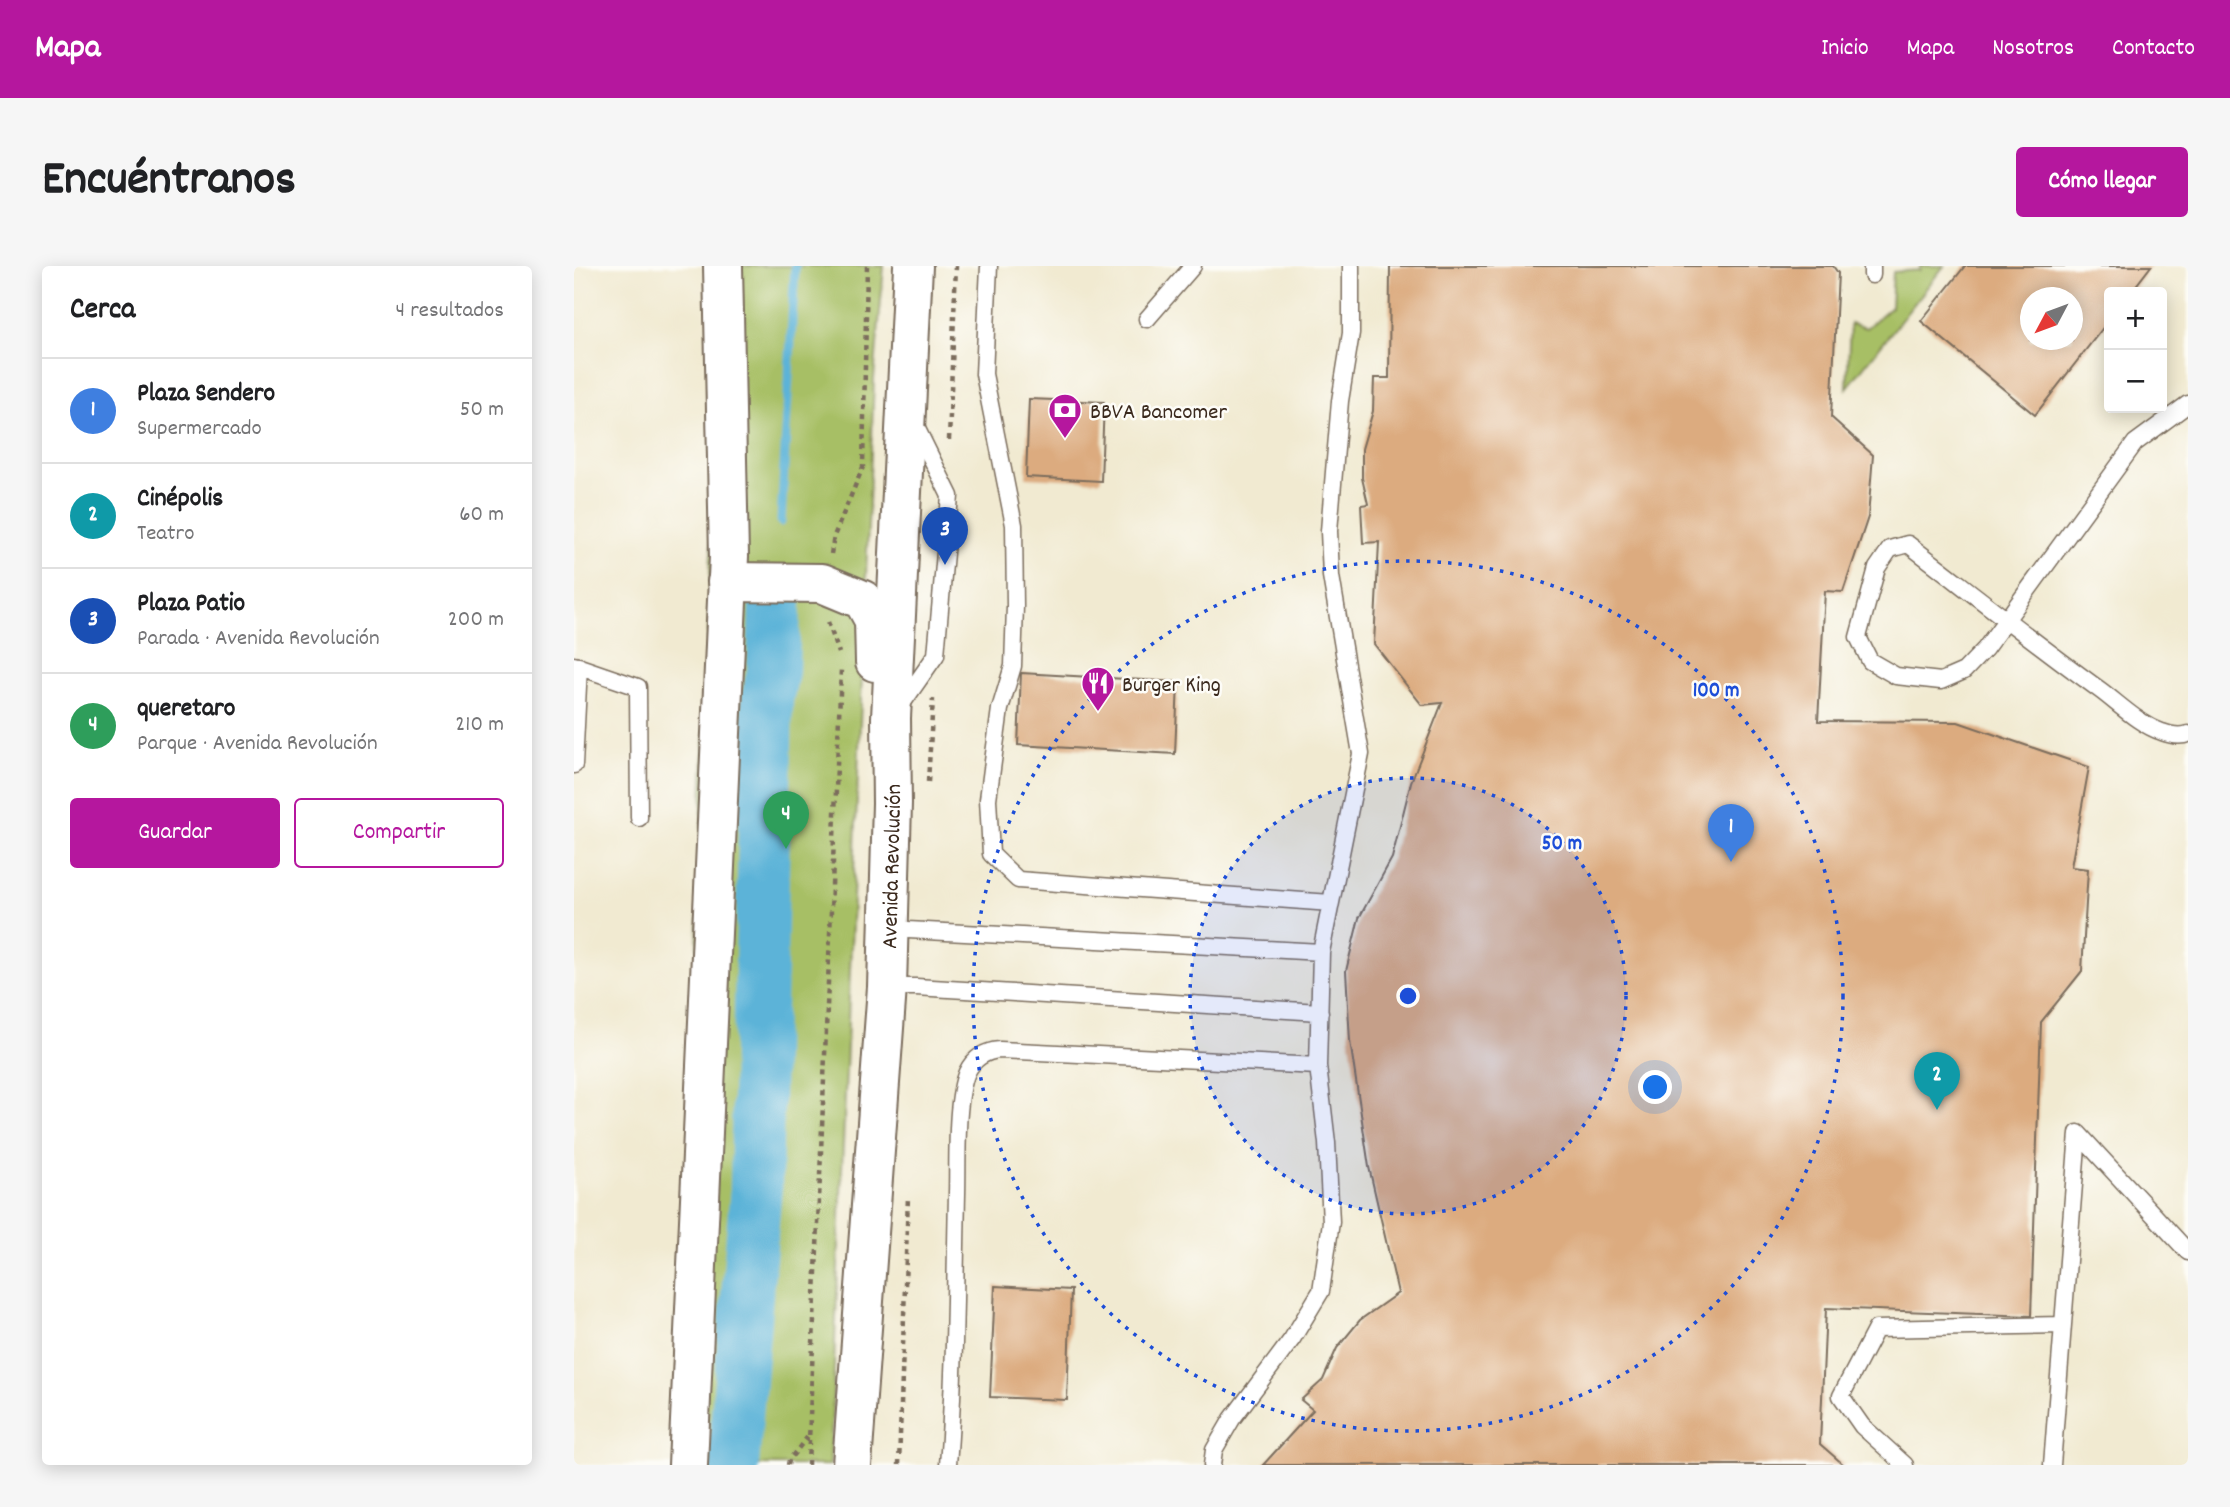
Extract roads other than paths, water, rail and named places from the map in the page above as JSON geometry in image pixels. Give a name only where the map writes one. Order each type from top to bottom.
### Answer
[{"type":"main road","points":[[688,1465],[736,582],[729,556],[723,266]]},
{"type":"main road","name":"Avenida Revolución","points":[[852,1465],[887,987],[892,803],[891,718],[914,266]]},
{"type":"main road","points":[[736,582],[825,584],[863,600],[874,620],[871,765],[892,803]]},
{"type":"lane","points":[[989,266],[984,374],[1014,525],[1015,606],[1013,666],[1000,709],[988,799],[991,854],[1017,880],[1331,903]]},
{"type":"lane","points":[[1146,319],[1193,266]]},
{"type":"lane","points":[[1212,1465],[1214,1450],[1232,1419],[1292,1339],[1321,1291],[1331,1222],[1327,1143],[1318,1066],[1321,951],[1361,754],[1335,599],[1329,531],[1340,401],[1351,333],[1351,266]]},
{"type":"lane","points":[[2188,404],[2136,443],[2007,620],[1965,671],[1941,681],[1896,676],[1870,662],[1858,636],[1877,568],[1890,549],[1908,544],[2007,620],[2052,656],[2142,721],[2161,732],[2181,736],[2188,734]]},
{"type":"lane","points":[[574,765],[577,665],[638,687],[639,818]]},
{"type":"lane","points":[[889,929],[1321,951]]},
{"type":"lane","points":[[887,987],[1320,1012]]},
{"type":"lane","points":[[948,1465],[952,1413],[959,1123],[967,1072],[979,1056],[989,1051],[1318,1066]]},
{"type":"lane","points":[[2052,1465],[2078,1133],[2188,1252]]},
{"type":"lane","points":[[1905,1465],[1862,1426],[1841,1396],[1876,1329],[2062,1325]]},
{"type":"waterway","points":[[781,522],[795,266]]},
{"type":"waterway","points":[[733,1465],[756,1187],[767,700],[773,671],[775,604]]},
{"type":"place","name":"BBVA Bancomer","points":[[1065,440]]},
{"type":"place","name":"Plaza Patio","points":[[945,565]]},
{"type":"place","name":"Burger King","points":[[1098,713]]},
{"type":"place","name":"queretaro","points":[[786,849]]},
{"type":"place","name":"Plaza Sendero","points":[[1731,862]]},
{"type":"place","name":"Cinépolis","points":[[1937,1110]]}]
